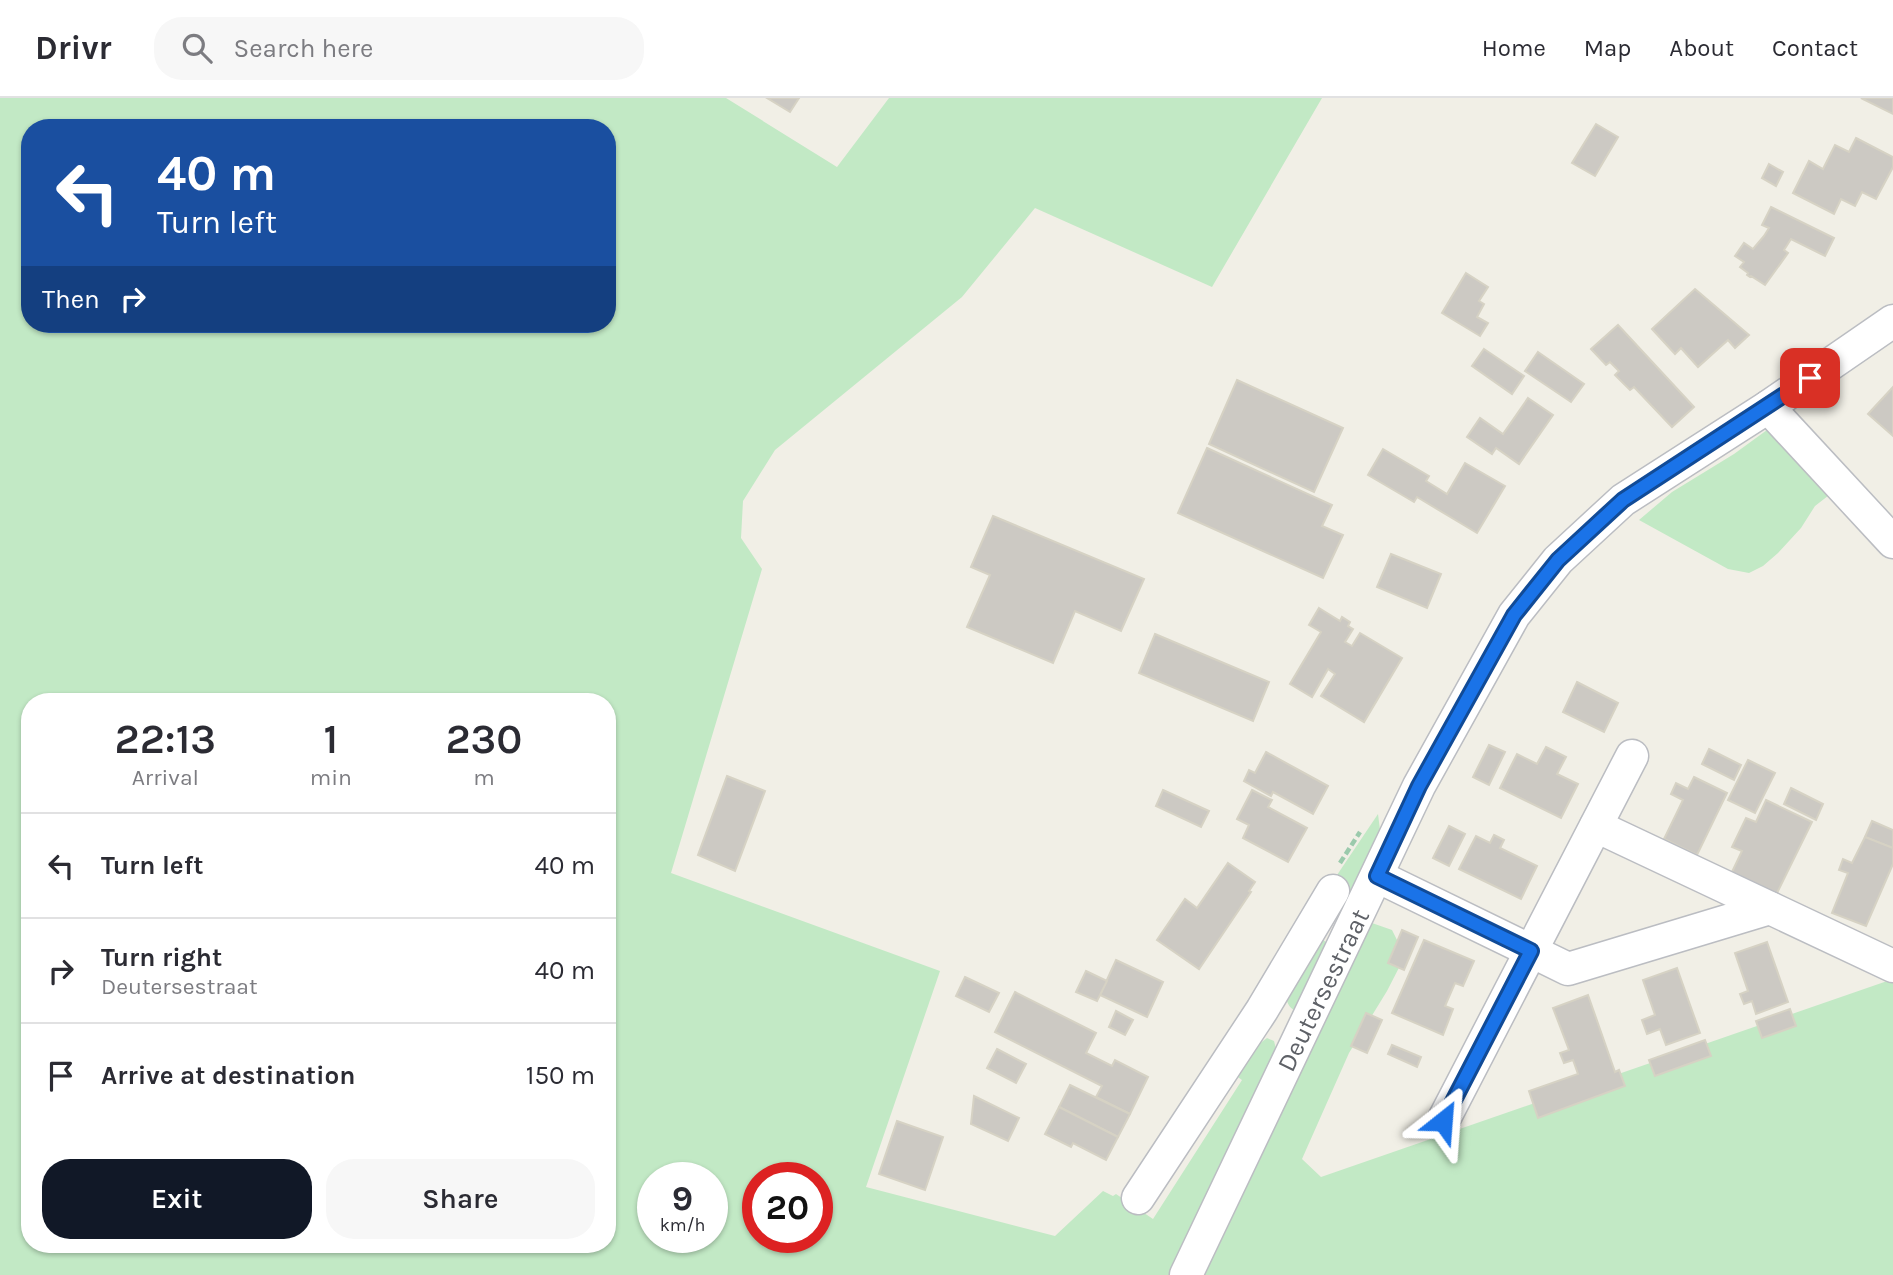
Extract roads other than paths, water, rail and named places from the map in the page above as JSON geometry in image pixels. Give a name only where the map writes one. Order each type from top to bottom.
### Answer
[{"type":"street","name":"Deutersestraat","points":[[1186,1275],[1419,786],[1514,615],[1558,560],[1623,500],[1769,407],[1893,321]]},
{"type":"street","points":[[1769,407],[1893,542]]},
{"type":"street","points":[[1443,1121],[1632,756]]},
{"type":"street","points":[[1596,826],[1893,966]]},
{"type":"street","points":[[1377,876],[1568,969],[1770,908]]},
{"type":"street","points":[[1138,1198],[1262,1010],[1333,891]]},
{"type":"street","points":[[1262,1010],[1305,1028]]}]
